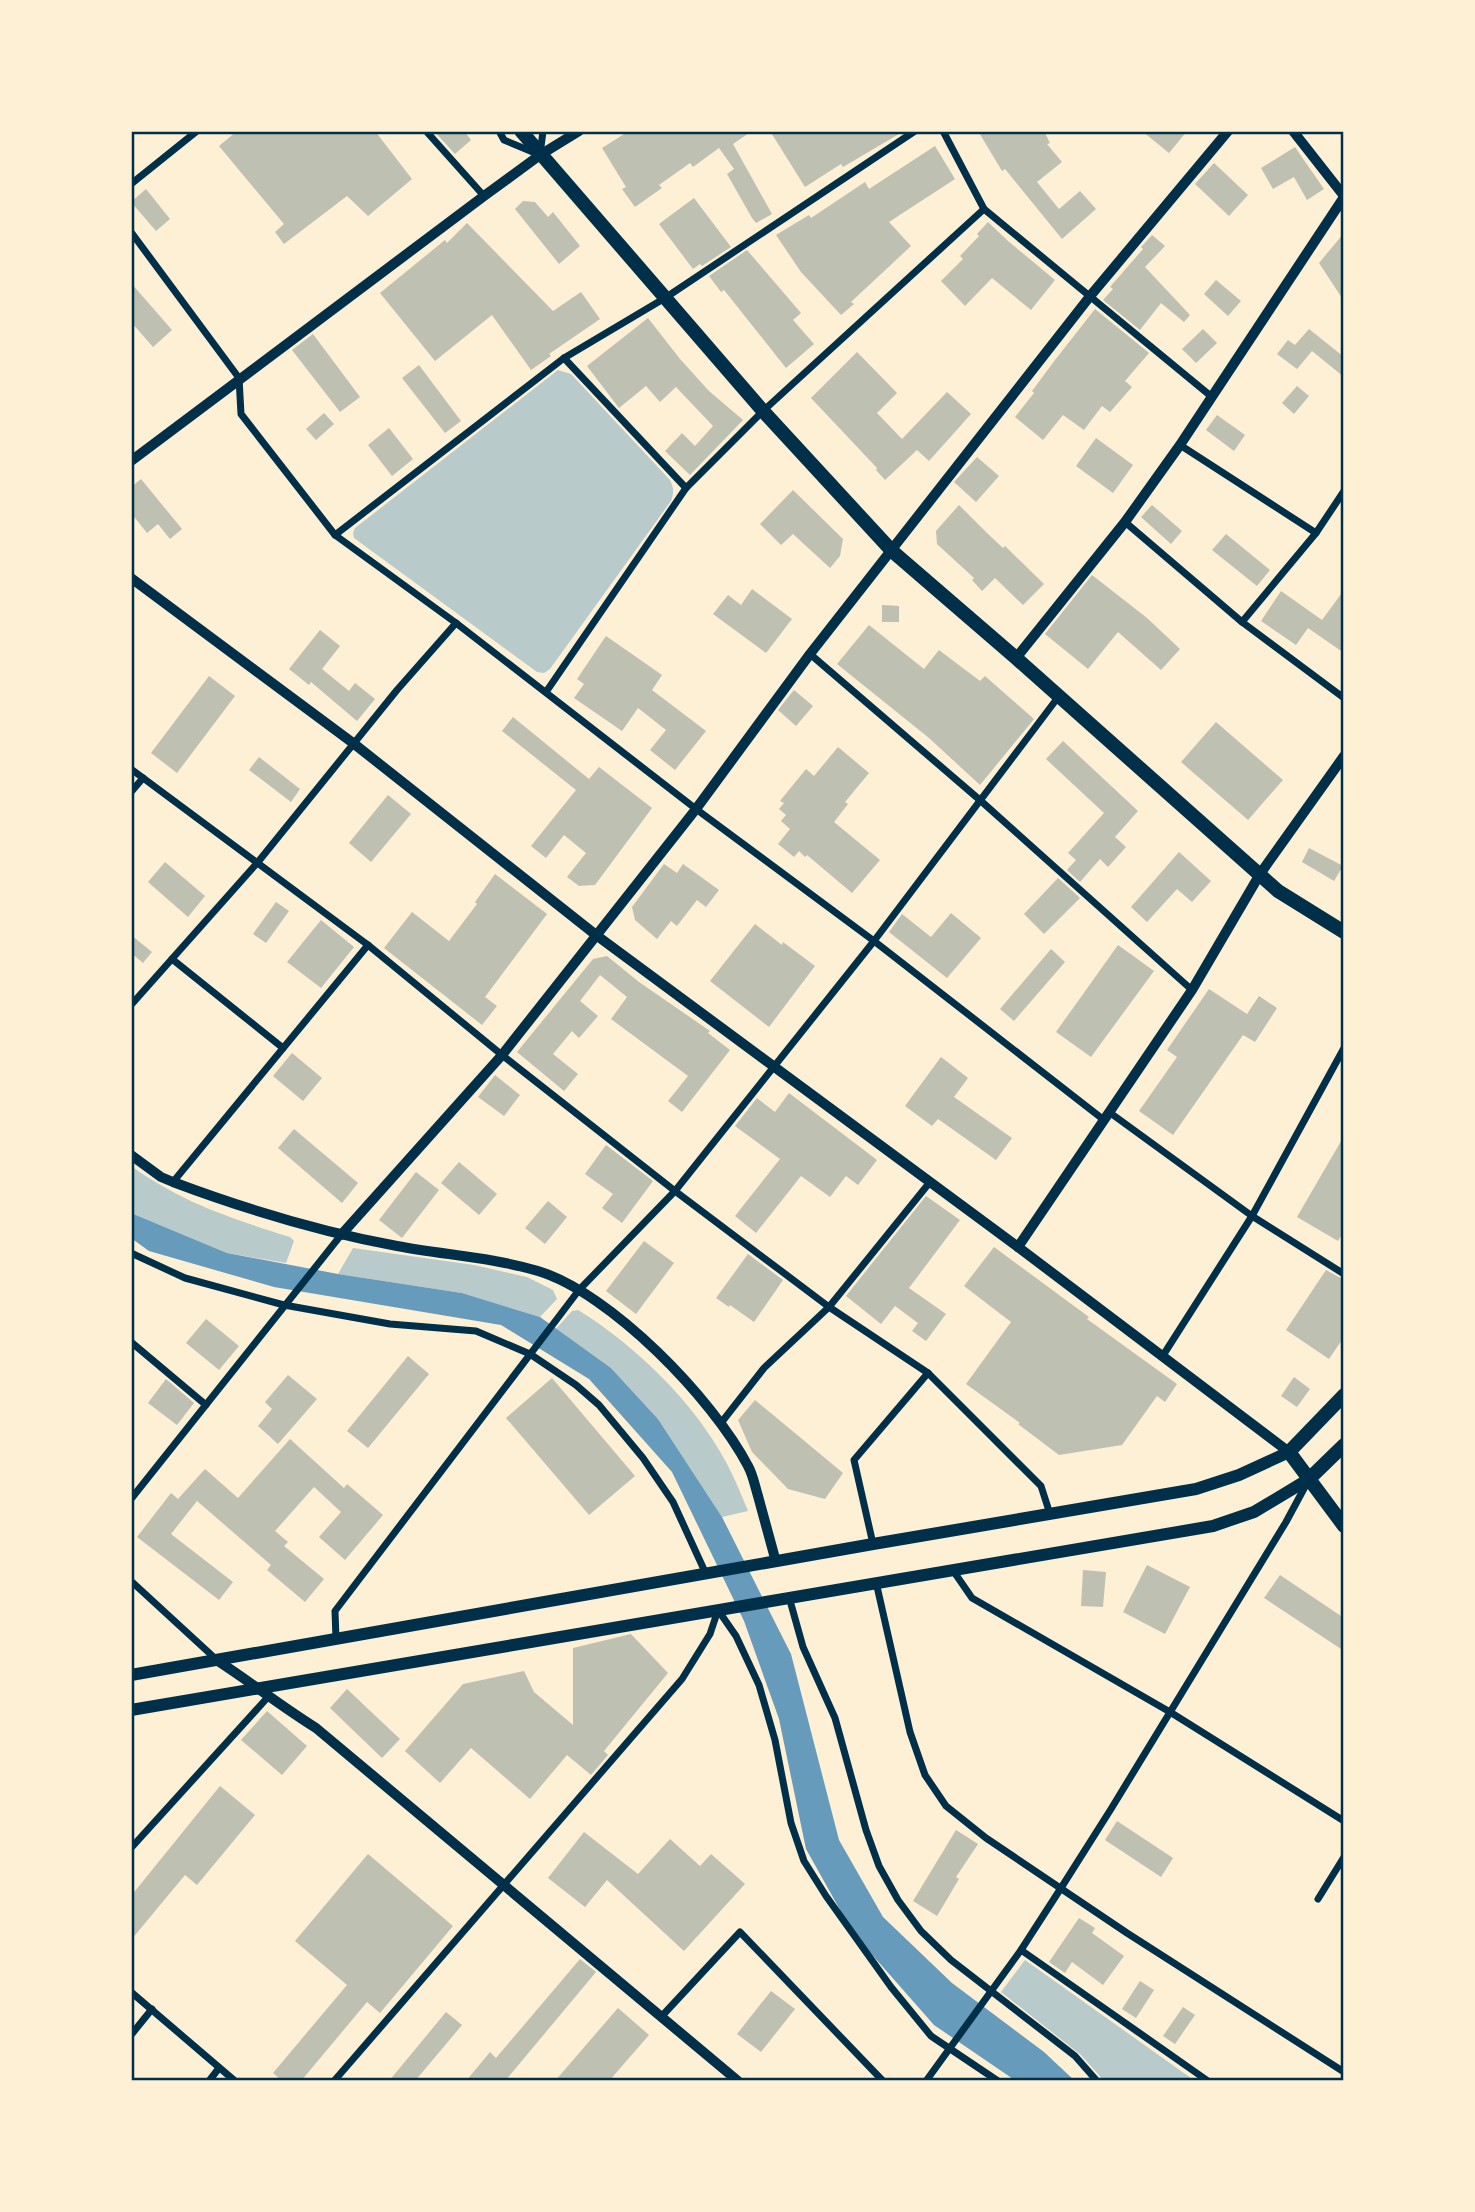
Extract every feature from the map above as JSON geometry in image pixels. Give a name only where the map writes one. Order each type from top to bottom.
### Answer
[{"type":"main road","points":[[521,131],[762,411],[892,551],[1278,891],[1344,932]]},
{"type":"main road","points":[[131,1675],[1196,1489],[1240,1475],[1289,1452],[1344,1395]]},
{"type":"main road","points":[[131,1710],[264,1693],[789,1597],[1213,1526],[1254,1512],[1309,1479],[1344,1445]]},
{"type":"main road","points":[[1289,1452],[1344,1526]]},
{"type":"street","points":[[131,184],[197,131]]},
{"type":"street","points":[[426,131],[484,196]]},
{"type":"street","points":[[499,131],[504,140],[540,155]]},
{"type":"street","points":[[540,155],[543,131]]},
{"type":"street","points":[[131,461],[484,196],[540,155],[579,131]]},
{"type":"street","points":[[335,535],[564,358],[665,298],[915,131]]},
{"type":"street","points":[[943,131],[984,209],[1212,397]]},
{"type":"street","points":[[131,1499],[341,1235],[502,1055],[696,809],[810,654],[1091,295],[1228,131]]},
{"type":"street","points":[[1016,658],[1125,522],[1180,445],[1344,197],[1293,131]]},
{"type":"street","points":[[546,692],[685,488],[762,411],[984,209]]},
{"type":"street","points":[[131,232],[239,378],[241,414],[335,535],[457,623],[696,809],[1106,1116],[1252,1216],[1344,1274]]},
{"type":"street","points":[[564,358],[685,488]]},
{"type":"street","points":[[1180,445],[1316,533]]},
{"type":"street","points":[[1242,622],[1316,533],[1344,491]]},
{"type":"street","points":[[1125,522],[1242,622],[1344,698]]},
{"type":"street","points":[[131,578],[353,743],[596,935],[1018,1247],[1289,1452]]},
{"type":"street","points":[[131,1005],[258,862],[353,743],[457,623]]},
{"type":"street","points":[[810,654],[981,801],[1192,990]]},
{"type":"street","points":[[336,1640],[335,1611],[579,1290],[675,1191],[874,941],[1059,696]]},
{"type":"street","points":[[1018,1247],[1192,990],[1260,874],[1344,756]]},
{"type":"street","points":[[131,769],[368,945],[675,1191],[829,1307],[928,1373],[1041,1486],[1050,1514]]},
{"type":"street","points":[[131,792],[143,778]]},
{"type":"street","points":[[173,1182],[368,945]]},
{"type":"street","points":[[172,959],[283,1048]]},
{"type":"street","points":[[1162,1357],[1252,1216],[1344,1048]]},
{"type":"street","points":[[131,1154],[161,1177],[209,1196],[341,1235],[400,1247],[468,1255],[540,1271],[579,1290],[634,1329],[681,1375],[721,1423],[750,1467],[776,1562]]},
{"type":"street","points":[[721,1423],[764,1368],[829,1307],[930,1182]]},
{"type":"street","points":[[131,1253],[186,1278],[284,1305],[390,1324],[476,1331],[530,1354],[600,1405],[643,1458],[673,1502],[706,1574]]},
{"type":"street","points":[[131,1342],[206,1405]]},
{"type":"street","points":[[873,1544],[854,1460],[928,1373]]},
{"type":"street","points":[[926,2081],[1021,1950],[1061,1888],[1286,1522],[1309,1479]]},
{"type":"street","points":[[952,1569],[972,1598],[1170,1712],[1344,1821]]},
{"type":"street","points":[[131,1581],[218,1661],[316,1728],[738,2081]]},
{"type":"street","points":[[876,1582],[910,1732],[925,1775],[946,1806],[986,1838],[1127,1933],[1344,2072]]},
{"type":"street","points":[[789,1597],[803,1647],[835,1718],[866,1830],[879,1866],[898,1900],[921,1931],[951,1960],[1075,2056],[1097,2081]]},
{"type":"street","points":[[334,2081],[682,1679],[710,1634],[718,1610]]},
{"type":"street","points":[[718,1610],[736,1636],[759,1685],[775,1740],[791,1823],[804,1861],[825,1896],[891,1987],[931,2036],[998,2081]]},
{"type":"street","points":[[131,1848],[264,1693]]},
{"type":"street","points":[[1318,1899],[1344,1857]]},
{"type":"street","points":[[661,2017],[740,1932],[883,2081]]},
{"type":"street","points":[[1021,1950],[1208,2081]]},
{"type":"street","points":[[131,1992],[235,2081]]},
{"type":"street","points":[[131,2035],[152,2009]]},
{"type":"street","points":[[209,2081],[219,2068]]},
{"type":"shaded area","points":[[558,370],[571,374],[670,480],[673,493],[671,501],[550,669],[544,673],[537,672],[354,538],[353,533],[355,528]]},
{"type":"shaded area","points":[[131,1166],[188,1200],[290,1237],[294,1241],[286,1263],[227,1253],[131,1213]]},
{"type":"shaded area","points":[[353,1248],[474,1265],[527,1277],[553,1290],[557,1299],[540,1317],[462,1293],[338,1274]]},
{"type":"shaded area","points":[[578,1310],[621,1340],[680,1397],[713,1440],[748,1511],[722,1517],[658,1419],[611,1368],[556,1329],[572,1311]]},
{"type":"shaded area","points":[[1025,1960],[1195,2081],[1104,2081],[1081,2055],[1001,1992]]},
{"type":"water","points":[[131,1213],[227,1253],[462,1293],[540,1317],[611,1368],[658,1419],[722,1517],[791,1654],[839,1840],[883,1917],[952,1983],[1044,2052],[1075,2081],[1016,2081],[934,2025],[853,1933],[806,1849],[779,1719],[744,1621],[672,1472],[589,1379],[501,1325],[274,1287],[149,1251],[131,1238]]},
{"type":"building","points":[[237,131],[375,131],[412,179],[368,216],[347,196],[284,244],[275,232],[284,224],[219,146]]},
{"type":"building","points":[[434,131],[464,131],[471,140],[455,154]]},
{"type":"building","points":[[629,131],[752,131],[733,144],[772,214],[756,223],[727,174],[734,169],[719,148],[693,167],[690,163],[659,185],[662,188],[635,207],[622,189],[626,187],[602,148]]},
{"type":"building","points":[[770,131],[904,131],[843,167],[841,164],[805,187]]},
{"type":"building","points":[[978,131],[1044,131],[1050,143],[1047,144],[1062,162],[1037,182],[1059,209],[1080,191],[1096,209],[1062,239],[1005,169],[1002,171]]},
{"type":"building","points":[[1142,131],[1187,131],[1169,153]]},
{"type":"building","points":[[935,146],[955,179],[889,222],[911,246],[851,302],[854,304],[841,315],[801,272],[776,235],[809,215],[811,218],[865,182],[869,189]]},
{"type":"building","points":[[1295,147],[1324,189],[1307,200],[1294,177],[1273,189],[1261,168]]},
{"type":"building","points":[[1214,163],[1248,195],[1229,216],[1195,184]]},
{"type":"building","points":[[146,189],[170,219],[156,231],[131,202]]},
{"type":"building","points":[[694,198],[731,247],[693,269],[659,224]]},
{"type":"building","points":[[523,201],[535,202],[548,217],[553,212],[580,246],[559,264],[515,209]]},
{"type":"building","points":[[988,222],[1055,280],[1031,310],[992,278],[965,306],[941,281],[963,259],[960,256]]},
{"type":"building","points":[[467,223],[553,311],[581,292],[600,319],[549,354],[551,356],[531,370],[492,315],[435,361],[380,293],[445,240],[447,243]]},
{"type":"building","points":[[1344,233],[1344,301],[1319,263]]},
{"type":"building","points":[[1152,235],[1165,246],[1145,267],[1190,315],[1184,322],[1161,303],[1140,330],[1103,300],[1113,289],[1110,287]]},
{"type":"building","points":[[747,250],[801,313],[793,320],[814,344],[786,368],[724,290],[721,292],[709,276]]},
{"type":"building","points":[[1216,280],[1241,301],[1228,316],[1204,294]]},
{"type":"building","points":[[131,283],[172,330],[153,347],[131,322]]},
{"type":"building","points":[[1095,309],[1149,353],[1125,381],[1132,387],[1110,412],[1102,406],[1084,430],[1063,415],[1043,440],[1015,417]]},
{"type":"building","points":[[648,318],[709,391],[743,420],[690,475],[665,451],[682,433],[695,446],[713,426],[676,387],[660,402],[646,386],[619,408],[587,366]]},
{"type":"building","points":[[1203,329],[1217,343],[1196,363],[1182,349]]},
{"type":"building","points":[[1309,329],[1344,357],[1344,377],[1312,351],[1297,369],[1277,354],[1288,340],[1295,345]]},
{"type":"building","points":[[313,334],[360,397],[340,412],[292,350]]},
{"type":"building","points":[[857,352],[897,393],[877,413],[902,439],[947,392],[971,414],[929,461],[917,450],[885,480],[877,468],[811,398]]},
{"type":"building","points":[[419,365],[461,421],[445,433],[402,378]]},
{"type":"building","points":[[1297,386],[1309,396],[1294,414],[1282,403]]},
{"type":"building","points":[[324,413],[334,424],[316,440],[306,429]]},
{"type":"building","points":[[1217,415],[1245,435],[1234,451],[1206,430]]},
{"type":"building","points":[[389,428],[413,459],[392,476],[368,445]]},
{"type":"building","points":[[1096,438],[1133,465],[1113,493],[1076,466]]},
{"type":"building","points":[[977,457],[999,476],[976,502],[954,482]]},
{"type":"building","points":[[141,479],[182,529],[170,539],[158,524],[147,533],[131,513],[131,487]]},
{"type":"building","points":[[793,490],[843,539],[840,556],[830,568],[793,534],[781,545],[760,524]]},
{"type":"building","points":[[959,505],[1044,584],[1023,605],[995,578],[982,591],[972,580],[974,578],[937,544],[936,531]]},
{"type":"building","points":[[1152,505],[1182,531],[1171,544],[1141,517]]},
{"type":"building","points":[[1226,534],[1270,570],[1257,586],[1212,550]]},
{"type":"building","points":[[1092,575],[1147,618],[1180,649],[1161,670],[1118,632],[1088,669],[1045,634]]},
{"type":"building","points":[[752,589],[792,619],[766,653],[713,614],[728,595],[741,605]]},
{"type":"building","points":[[1344,590],[1344,653],[1308,628],[1296,645],[1261,621],[1281,591],[1322,620]]},
{"type":"building","points":[[882,605],[899,606],[899,622],[882,622]]},
{"type":"building","points":[[869,625],[924,669],[939,650],[980,681],[985,676],[1034,719],[980,785],[929,738],[837,664]]},
{"type":"building","points":[[320,630],[340,646],[322,669],[349,691],[355,683],[375,699],[357,721],[311,682],[309,685],[289,669]]},
{"type":"building","points":[[606,636],[662,675],[652,690],[706,731],[675,770],[650,750],[666,730],[638,708],[622,731],[574,698],[584,684],[577,679]]},
{"type":"building","points":[[209,676],[235,696],[177,773],[151,753]]},
{"type":"building","points":[[794,690],[813,706],[796,726],[778,710]]},
{"type":"building","points":[[513,717],[589,779],[599,767],[652,808],[595,885],[579,886],[567,877],[586,853],[564,835],[546,858],[531,846],[576,790],[502,731]]},
{"type":"building","points":[[1216,722],[1283,780],[1248,820],[1181,762]]},
{"type":"building","points":[[1063,741],[1138,811],[1115,837],[1126,847],[1108,867],[1100,859],[1080,882],[1067,870],[1076,860],[1068,853],[1104,813],[1046,759]]},
{"type":"building","points":[[838,747],[869,773],[845,802],[848,804],[834,822],[880,860],[852,893],[807,855],[805,857],[799,851],[794,857],[778,844],[790,829],[781,821],[786,815],[779,809],[784,803],[780,801],[806,769],[814,776]]},
{"type":"building","points":[[259,757],[300,789],[291,802],[249,770]]},
{"type":"building","points":[[388,795],[411,814],[371,862],[349,843]]},
{"type":"building","points":[[1309,848],[1343,866],[1334,881],[1302,862]]},
{"type":"building","points":[[1179,852],[1211,881],[1192,902],[1177,889],[1147,922],[1131,907]]},
{"type":"building","points":[[165,862],[205,896],[188,917],[148,882]]},
{"type":"building","points":[[664,864],[677,873],[683,864],[719,890],[706,907],[697,900],[677,926],[671,921],[657,939],[635,920],[632,907]]},
{"type":"building","points":[[495,874],[547,914],[485,997],[497,1006],[482,1025],[384,948],[412,912],[449,941],[477,904],[475,902]]},
{"type":"building","points":[[1058,878],[1080,898],[1044,934],[1024,914]]},
{"type":"building","points":[[276,902],[289,911],[266,943],[253,934]]},
{"type":"building","points":[[951,913],[981,938],[947,978],[889,932],[902,914],[931,937]]},
{"type":"building","points":[[321,920],[354,947],[321,988],[287,962]]},
{"type":"building","points":[[755,924],[815,966],[769,1027],[710,981]]},
{"type":"building","points":[[131,935],[152,952],[143,963],[131,953]]},
{"type":"building","points":[[1118,945],[1154,971],[1091,1057],[1056,1032]]},
{"type":"building","points":[[1051,949],[1065,962],[1014,1021],[1000,1009]]},
{"type":"building","points":[[607,956],[639,982],[710,1031],[708,1033],[730,1050],[682,1112],[668,1101],[688,1076],[611,1019],[627,997],[600,975],[580,1001],[598,1016],[579,1038],[572,1031],[553,1054],[578,1074],[564,1091],[517,1052],[593,959]]},
{"type":"building","points":[[1209,989],[1247,1014],[1259,996],[1277,1008],[1255,1042],[1243,1035],[1173,1135],[1139,1111],[1177,1057],[1167,1050]]},
{"type":"building","points":[[292,1053],[322,1078],[303,1101],[273,1076]]},
{"type":"building","points":[[941,1057],[968,1078],[954,1097],[1012,1138],[996,1160],[938,1119],[932,1126],[905,1106]]},
{"type":"building","points":[[495,1075],[520,1095],[504,1116],[478,1097]]},
{"type":"building","points":[[789,1093],[877,1160],[858,1185],[846,1176],[830,1197],[801,1176],[756,1233],[735,1216],[780,1159],[735,1126],[757,1098],[775,1112]]},
{"type":"building","points":[[294,1129],[358,1183],[342,1203],[278,1148]]},
{"type":"building","points":[[1344,1136],[1344,1231],[1338,1241],[1297,1217]]},
{"type":"building","points":[[606,1145],[653,1181],[622,1223],[602,1208],[613,1194],[585,1174]]},
{"type":"building","points":[[459,1162],[497,1194],[479,1215],[441,1183]]},
{"type":"building","points":[[416,1172],[439,1190],[402,1238],[379,1220]]},
{"type":"building","points":[[926,1196],[960,1220],[909,1288],[946,1314],[926,1341],[912,1331],[918,1323],[895,1306],[881,1324],[846,1296]]},
{"type":"building","points":[[548,1201],[567,1217],[545,1244],[525,1228]]},
{"type":"building","points":[[644,1241],[674,1263],[636,1314],[606,1291]]},
{"type":"building","points":[[994,1247],[1177,1384],[1165,1402],[1157,1396],[1122,1445],[1059,1455],[966,1384],[1011,1322],[964,1286]]},
{"type":"building","points":[[748,1254],[783,1280],[754,1322],[716,1298]]},
{"type":"building","points":[[1326,1270],[1344,1280],[1344,1337],[1329,1359],[1286,1330]]},
{"type":"building","points":[[206,1319],[239,1346],[219,1370],[186,1343]]},
{"type":"building","points":[[408,1356],[429,1374],[368,1448],[347,1431]]},
{"type":"building","points":[[288,1375],[317,1399],[278,1444],[258,1426],[272,1409],[265,1402]]},
{"type":"building","points":[[1294,1377],[1310,1389],[1297,1407],[1281,1396]]},
{"type":"building","points":[[552,1378],[635,1476],[589,1515],[506,1418]]},
{"type":"building","points":[[166,1379],[194,1403],[177,1425],[148,1403]]},
{"type":"building","points":[[755,1400],[843,1473],[825,1499],[788,1489],[752,1452],[738,1420]]},
{"type":"building","points":[[290,1439],[344,1488],[347,1484],[383,1515],[345,1560],[319,1537],[341,1512],[314,1487],[275,1531],[288,1542],[284,1546],[324,1579],[305,1602],[267,1570],[271,1565],[197,1501],[171,1534],[233,1582],[219,1600],[137,1537],[171,1493],[178,1499],[205,1469],[238,1498]]},
{"type":"building","points":[[1147,1565],[1190,1587],[1165,1634],[1123,1612]]},
{"type":"building","points":[[1083,1570],[1106,1572],[1103,1607],[1081,1606]]},
{"type":"building","points":[[1280,1575],[1344,1618],[1344,1651],[1264,1598]]},
{"type":"building","points":[[631,1634],[668,1673],[604,1751],[608,1755],[591,1775],[567,1755],[530,1799],[471,1748],[440,1783],[405,1751],[463,1684],[524,1671],[534,1692],[573,1725],[573,1648]]},
{"type":"building","points":[[347,1689],[400,1739],[382,1758],[330,1708]]},
{"type":"building","points":[[267,1711],[307,1746],[282,1775],[241,1740]]},
{"type":"building","points":[[220,1786],[255,1815],[197,1885],[185,1875],[131,1940],[131,1896]]},
{"type":"building","points":[[1117,1821],[1173,1858],[1161,1877],[1105,1840]]},
{"type":"building","points":[[956,1830],[978,1844],[956,1877],[959,1879],[937,1916],[913,1901]]},
{"type":"building","points":[[584,1832],[638,1874],[670,1839],[700,1866],[711,1854],[745,1884],[684,1951],[607,1880],[585,1907],[548,1878]]},
{"type":"building","points":[[368,1854],[453,1926],[380,2013],[367,2002],[301,2081],[282,2081],[273,2073],[347,1985],[295,1941]]},
{"type":"building","points":[[1079,1918],[1095,1928],[1092,1933],[1124,1956],[1103,1985],[1072,1962],[1065,1973],[1049,1962]]},
{"type":"building","points":[[580,1959],[596,1972],[505,2081],[466,2081],[490,2052],[496,2058]]},
{"type":"building","points":[[1140,1981],[1154,1990],[1136,2018],[1122,2009]]},
{"type":"building","points":[[771,1991],[795,2009],[761,2052],[737,2034]]},
{"type":"building","points":[[1183,2007],[1195,2015],[1175,2044],[1163,2036]]},
{"type":"building","points":[[618,2008],[649,2035],[609,2081],[555,2081]]},
{"type":"building","points":[[446,2012],[462,2025],[415,2081],[389,2081]]}]
